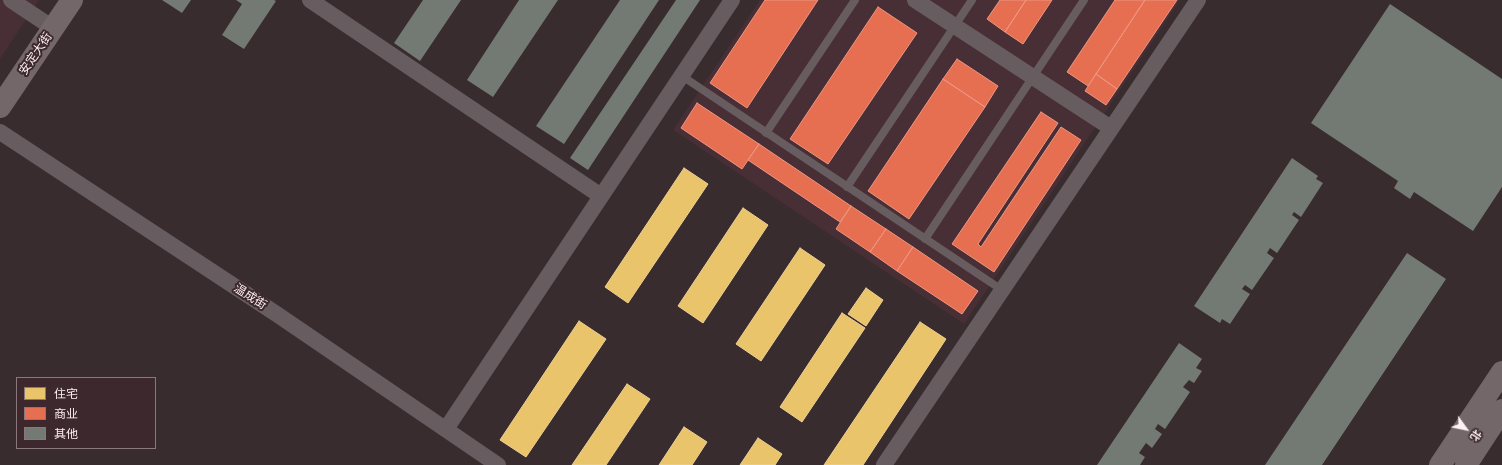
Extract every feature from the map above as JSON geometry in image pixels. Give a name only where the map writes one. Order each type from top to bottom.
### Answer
[{"type":"main road","name":"安定大街","points":[[0,107],[72,0]]},
{"type":"main road","points":[[1440,465],[1502,372]]},
{"type":"main road","points":[[1466,465],[1502,410]]},
{"type":"street","points":[[11,0],[53,28]]},
{"type":"street","points":[[310,0],[601,196]]},
{"type":"street","points":[[446,430],[732,0]]},
{"type":"street","points":[[915,0],[1111,128]]},
{"type":"street","points":[[884,465],[1198,0]]},
{"type":"street","name":"温成街","points":[[0,132],[278,315],[498,465]]},
{"type":"lane","points":[[766,133],[855,0]]},
{"type":"lane","points":[[847,187],[972,0]]},
{"type":"lane","points":[[925,238],[1084,0]]},
{"type":"lane","points":[[682,76],[1002,290]]},
{"type":"shaded area","points":[[0,0],[39,0],[0,59]]},
{"type":"shaded area","points":[[760,0],[1180,0],[964,324],[673,130]]},
{"type":"building: 住宅","points":[[684,168],[708,184],[628,303],[605,287]]},
{"type":"building: 住宅","points":[[743,208],[768,225],[703,323],[678,306]]},
{"type":"building: 住宅","points":[[800,248],[825,265],[761,361],[736,344]]},
{"type":"building: 住宅","points":[[866,288],[883,300],[866,326],[848,314]]},
{"type":"building: 住宅","points":[[842,313],[865,328],[802,422],[780,407]]},
{"type":"building: 住宅","points":[[579,321],[606,339],[526,457],[500,440]]},
{"type":"building: 住宅","points":[[920,322],[946,339],[863,465],[824,465]]},
{"type":"building: 住宅","points":[[627,384],[650,399],[606,465],[572,465]]},
{"type":"building: 住宅","points":[[684,427],[707,442],[692,465],[659,465]]},
{"type":"building: 住宅","points":[[758,438],[782,454],[775,465],[740,465]]},
{"type":"building: 商业","points":[[765,0],[818,0],[747,108],[710,83]]},
{"type":"building: 商业","points":[[1000,0],[1026,0],[1005,32],[987,19]]},
{"type":"building: 商业","points":[[1026,0],[1052,0],[1023,44],[1005,32]]},
{"type":"building: 商业","points":[[1115,0],[1145,0],[1088,86],[1067,72]]},
{"type":"building: 商业","points":[[1145,0],[1177,0],[1117,89],[1096,74]]},
{"type":"building: 商业","points":[[878,7],[917,33],[828,164],[790,139]]},
{"type":"building: 商业","points":[[957,59],[998,86],[985,107],[943,79]]},
{"type":"building: 商业","points":[[1096,74],[1117,89],[1106,105],[1085,91]]},
{"type":"building: 商业","points":[[943,79],[985,107],[909,219],[868,191]]},
{"type":"building: 商业","points":[[697,103],[759,144],[742,169],[681,128]]},
{"type":"building: 商业","points":[[1041,112],[1058,123],[978,244],[981,247],[1061,127],[1081,140],[994,272],[952,244]]},
{"type":"building: 商业","points":[[759,144],[851,206],[840,222],[748,160]]},
{"type":"building: 商业","points":[[851,206],[886,229],[870,252],[836,229]]},
{"type":"building: 商业","points":[[886,229],[913,247],[897,271],[870,252]]},
{"type":"building: 商业","points":[[913,247],[978,291],[962,314],[897,271]]},
{"type":"building: 其他","points":[[162,0],[191,0],[182,13]]},
{"type":"building: 其他","points":[[236,0],[276,1],[244,49],[222,35],[242,4]]},
{"type":"building: 其他","points":[[423,0],[461,0],[420,61],[394,43]]},
{"type":"building: 其他","points":[[519,0],[558,0],[493,97],[467,80]]},
{"type":"building: 其他","points":[[620,0],[659,0],[564,144],[536,126]]},
{"type":"building: 其他","points":[[676,0],[700,0],[588,170],[570,158]]},
{"type":"building: 其他","points":[[1390,4],[1502,79],[1502,187],[1473,231],[1414,192],[1410,199],[1394,188],[1398,181],[1311,123]]},
{"type":"building: 其他","points":[[1292,158],[1318,176],[1316,179],[1323,183],[1301,217],[1294,212],[1292,215],[1299,220],[1277,253],[1270,248],[1267,253],[1274,258],[1252,290],[1245,285],[1242,289],[1250,294],[1230,324],[1222,319],[1220,323],[1194,306]]},
{"type":"building: 其他","points":[[1407,253],[1446,279],[1322,465],[1265,465]]},
{"type":"building: 其他","points":[[1179,343],[1202,359],[1196,368],[1202,371],[1194,383],[1189,380],[1183,387],[1190,392],[1165,429],[1158,424],[1155,429],[1162,434],[1152,448],[1146,443],[1139,453],[1145,457],[1140,465],[1097,465]]}]
